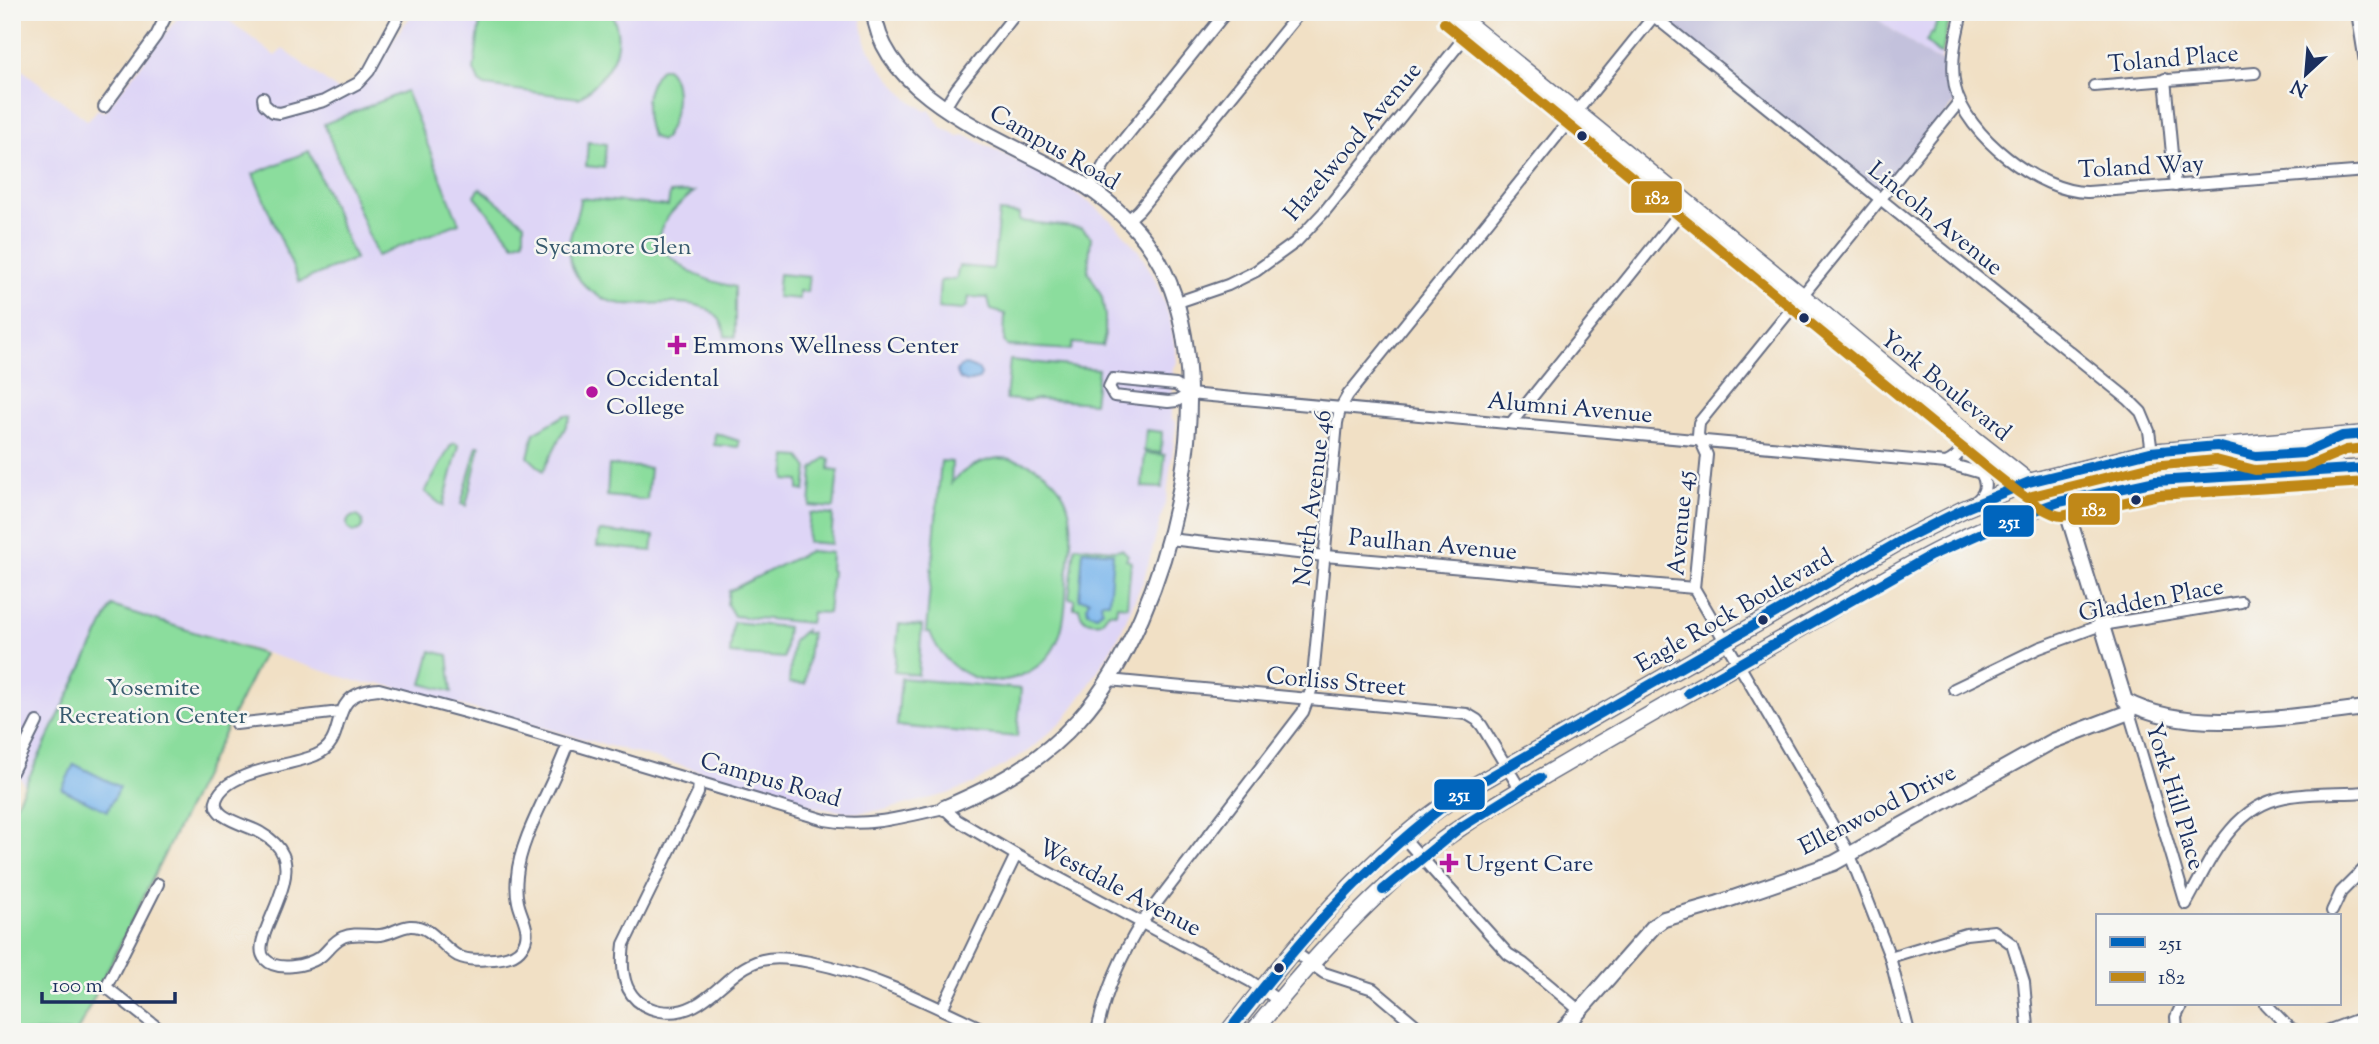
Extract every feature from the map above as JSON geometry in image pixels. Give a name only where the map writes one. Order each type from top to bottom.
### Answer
[{"type":"main road","name":"York Boulevard","points":[[1453,12],[1963,430],[2059,502]]},
{"type":"main road","name":"Eagle Rock Boulevard","points":[[1228,1032],[1336,901],[1403,837],[1457,796],[1906,538],[1964,509],[2029,482],[2150,452],[2367,434]]},
{"type":"main road","name":"Eagle Rock Boulevard","points":[[1253,1032],[1358,915],[1420,857],[1467,823],[1520,789],[1738,664],[1960,541],[2059,502],[2156,481],[2367,468]]},
{"type":"main road","points":[[1947,517],[1960,541]]},
{"type":"street","points":[[104,107],[156,36],[168,12]]},
{"type":"street","points":[[263,98],[264,104],[272,112],[280,113],[324,102],[341,94],[358,83],[369,71],[401,12]]},
{"type":"street","name":"Campus Road","points":[[340,712],[351,698],[360,693],[380,690],[468,713],[844,823],[881,822],[944,808],[1005,780],[1046,752],[1080,718],[1109,680],[1150,595],[1169,538],[1183,475],[1189,394],[1186,343],[1178,302],[1158,261],[1128,220],[1090,189],[944,109],[904,73],[884,47],[874,12]]},
{"type":"street","points":[[944,109],[957,88],[1017,12]]},
{"type":"street","points":[[1090,189],[1105,163],[1226,12]]},
{"type":"street","points":[[1128,220],[1139,210],[1300,12]]},
{"type":"street","name":"Toland Way","points":[[1962,12],[1953,53],[1954,79],[1959,102],[1984,138],[2034,176],[2060,189],[2076,193],[2367,171]]},
{"type":"street","points":[[2359,12],[2367,62]]},
{"type":"street","name":"North Avenue 46","points":[[1097,1032],[1104,999],[1113,975],[1142,922],[1303,712],[1312,688],[1340,409],[1348,395],[1653,14]]},
{"type":"street","name":"Lincoln Avenue","points":[[1653,14],[2129,399],[2141,412],[2149,431],[2156,481]]},
{"type":"street","name":"Hazelwood Avenue","points":[[1178,302],[1228,285],[1256,271],[1296,242],[1325,211],[1472,28]]},
{"type":"street","name":"Toland Place","points":[[2094,86],[2255,73]]},
{"type":"street","points":[[2165,79],[2175,186]]},
{"type":"street","name":"Avenue 45","points":[[1909,1032],[1890,957],[1850,855],[1694,588],[1707,455],[1698,429],[1699,423],[1959,102]]},
{"type":"street","points":[[1512,422],[1688,203]]},
{"type":"street","name":"Alumni Avenue","points":[[1189,394],[1177,401],[1168,402],[1114,396],[1109,387],[1113,379],[1126,380],[1177,385],[1189,394],[1946,463],[1974,470],[1984,478],[1984,491],[1980,498],[1964,509]]},
{"type":"street","points":[[1946,463],[1959,456],[1963,430]]},
{"type":"street","points":[[2059,502],[2067,512],[2127,706],[2196,721],[2229,721],[2367,708]]},
{"type":"street","name":"Paulhan Avenue","points":[[1169,538],[1325,556],[1694,588]]},
{"type":"street","name":"Gladden Place","points":[[1954,689],[2039,648],[2101,625],[2241,602]]},
{"type":"street","name":"Corliss Street","points":[[1109,680],[1467,714],[1482,726],[1520,789]]},
{"type":"street","name":"Ellenwood Drive","points":[[1561,1032],[1654,926],[1664,919],[1834,863],[2053,741],[2127,706]]},
{"type":"street","name":"York Hill Place","points":[[2127,706],[2186,904],[2227,834],[2237,822],[2259,806],[2285,797],[2367,792]]},
{"type":"street","points":[[236,724],[340,712],[336,732],[326,749],[309,758],[276,765],[246,776],[222,790],[215,804],[217,812],[260,831],[272,840],[282,853],[286,866],[283,892],[262,936],[260,950],[267,962],[278,966],[313,961],[341,937],[350,934],[381,935],[410,926],[429,930],[456,954],[466,959],[504,958],[516,954],[526,941],[527,932],[517,895],[517,869],[568,743]]},
{"type":"street","points":[[12,772],[37,722]]},
{"type":"street","points":[[699,782],[698,793],[624,944],[621,964],[623,978],[626,987],[634,996],[657,1010],[671,1012],[695,1007],[750,965],[779,958],[806,961],[881,981],[989,1032]]},
{"type":"street","name":"Westdale Avenue","points":[[944,808],[957,820],[1016,855],[1262,988],[1279,1000]]},
{"type":"street","points":[[1403,837],[1508,954],[1579,1010]]},
{"type":"street","points":[[942,1009],[1016,855]]},
{"type":"street","points":[[2332,911],[2341,892],[2367,866]]},
{"type":"street","points":[[158,884],[106,987],[163,1032]]},
{"type":"street","points":[[1890,957],[1966,934],[1994,931],[2012,944],[2024,982],[2028,1027],[2024,1032]]},
{"type":"street","points":[[1293,951],[1324,973],[1373,989],[1424,1032]]},
{"type":"street","points":[[2177,1032],[2176,1017],[2181,1006]]},
{"type":"street","points":[[2268,1006],[2289,1028],[2300,1032]]},
{"type":"street","points":[[2324,1032],[2367,1016]]},
{"type":"shaded area","name":"Occidental College","points":[[182,12],[203,12],[212,19],[218,12],[275,56],[283,49],[347,97],[373,73],[414,12],[860,12],[865,41],[880,67],[908,99],[926,111],[930,110],[940,126],[958,136],[966,135],[1066,186],[1120,229],[1138,250],[1153,275],[1170,318],[1177,361],[1173,367],[1171,417],[1176,424],[1167,496],[1144,579],[1119,636],[1086,690],[1062,722],[1028,751],[973,784],[947,794],[884,810],[854,813],[818,808],[683,766],[379,683],[366,684],[112,606],[25,787],[21,779],[12,772],[12,62],[88,121],[98,109],[104,112]]},
{"type":"shaded area","points":[[1659,12],[1867,12],[1932,58],[1951,63],[1956,102],[1879,197],[1656,15]]},
{"type":"shaded area","points":[[1867,12],[1951,12],[1941,60],[1932,58]]},
{"type":"green space","points":[[481,12],[611,12],[618,37],[616,49],[606,71],[579,98],[485,86],[479,82],[474,70]]},
{"type":"green space","points":[[1940,12],[1951,12],[1942,54],[1926,42],[1931,33],[1933,34]]},
{"type":"green space","points":[[661,68],[666,68],[671,74],[676,104],[670,126],[661,141],[651,136],[646,100],[651,83]]},
{"type":"green space","points":[[406,91],[459,223],[377,256],[324,124]]},
{"type":"green space","points":[[588,142],[606,144],[604,168],[586,166]]},
{"type":"green space","points":[[309,151],[355,259],[299,282],[253,174]]},
{"type":"green space","points":[[480,188],[524,223],[524,240],[514,244],[477,199],[475,195]]},
{"type":"green space","name":"Sycamore Glen","points":[[694,192],[670,214],[656,244],[691,272],[735,287],[735,337],[725,336],[721,321],[712,312],[699,306],[667,303],[622,304],[604,299],[581,281],[571,265],[569,242],[580,198],[668,206],[670,193]]},
{"type":"green space","points":[[999,212],[1019,214],[1019,221],[1082,228],[1091,237],[1088,271],[1102,297],[1105,335],[1102,346],[1073,343],[1071,350],[1007,346],[1004,341],[1005,314],[991,310],[988,298],[969,297],[967,306],[962,310],[938,308],[940,281],[956,279],[959,266],[993,269]]},
{"type":"green space","points":[[779,274],[809,277],[807,292],[799,291],[799,299],[777,297]]},
{"type":"green space","points":[[1010,360],[1098,369],[1094,403],[1006,399]]},
{"type":"green space","points":[[565,415],[571,416],[543,471],[528,457],[534,433]]},
{"type":"green space","points":[[1146,430],[1162,432],[1161,453],[1144,451]]},
{"type":"green space","points":[[715,433],[739,441],[739,447],[714,445]]},
{"type":"green space","points":[[455,443],[459,446],[443,506],[425,492],[451,445]]},
{"type":"green space","points":[[477,446],[480,446],[466,506],[461,504]]},
{"type":"green space","points":[[1145,453],[1165,455],[1162,488],[1142,487]]},
{"type":"green space","points":[[787,456],[800,457],[808,468],[805,491],[799,490],[799,481],[785,480]]},
{"type":"green space","points":[[825,458],[830,459],[829,470],[838,471],[834,508],[810,506],[813,469]]},
{"type":"green space","points":[[999,458],[1013,459],[1038,468],[1057,485],[1069,508],[1071,543],[1063,620],[1055,647],[1047,658],[1026,674],[986,680],[965,674],[952,665],[937,647],[930,632],[926,632],[941,461],[952,462],[951,483],[973,466]]},
{"type":"green space","points":[[609,465],[650,468],[647,500],[607,496]]},
{"type":"green space","points":[[810,513],[833,515],[831,544],[807,542]]},
{"type":"green space","points":[[355,516],[361,518],[361,530],[355,532],[349,530],[347,524],[349,518]]},
{"type":"green space","points":[[599,531],[654,536],[652,551],[597,546]]},
{"type":"green space","points":[[1075,546],[1122,549],[1128,555],[1126,559],[1131,562],[1127,606],[1117,605],[1116,613],[1109,612],[1101,622],[1086,620],[1079,608],[1074,608],[1074,599],[1069,598]]},
{"type":"green space","points":[[809,551],[831,553],[828,613],[812,612],[810,623],[734,616],[727,604],[729,591]]},
{"type":"green space","name":"Yosemite Recreation Center","points":[[112,606],[263,654],[77,1032],[12,1032],[12,812]]},
{"type":"green space","points":[[733,622],[787,627],[784,658],[730,654]]},
{"type":"green space","points":[[899,624],[922,626],[918,675],[894,672]]},
{"type":"green space","points":[[805,630],[805,633],[811,633],[805,684],[789,683],[793,641]]},
{"type":"green space","points":[[431,651],[448,655],[452,692],[422,684]]},
{"type":"green space","points":[[901,678],[1021,689],[1017,737],[897,726]]},
{"type":"water","points":[[966,365],[979,370],[979,379],[967,382],[960,379],[956,371]]},
{"type":"water","points":[[1083,550],[1113,553],[1109,602],[1101,602],[1102,610],[1097,615],[1088,612],[1089,600],[1079,599]]},
{"type":"water","points":[[74,764],[120,787],[107,811],[62,789]]},
{"type":"transit line","name":"182","points":[[1444,23],[1991,471],[2052,513],[2062,516],[2158,495],[2367,482]]},
{"type":"transit line","name":"251","points":[[1228,1032],[1335,904],[1394,847],[1460,794],[1906,538],[1964,509],[2029,482],[2150,452],[2217,446],[2256,456],[2304,453],[2342,436],[2367,434]]},
{"type":"transit line","name":"182","points":[[2032,496],[2152,466],[2216,460],[2255,470],[2305,467],[2346,450],[2367,448]]},
{"type":"transit line","name":"251","points":[[1688,693],[1930,556],[2022,515],[2059,502],[2156,481],[2367,468]]},
{"type":"transit line","name":"251","points":[[1383,890],[1458,829],[1540,778]]},
{"type":"place","name":"Emmons Wellness Center","points":[[677,345]]},
{"type":"place","name":"Occidental College","points":[[592,392]]},
{"type":"place","name":"Urgent Care","points":[[1449,863]]}]
